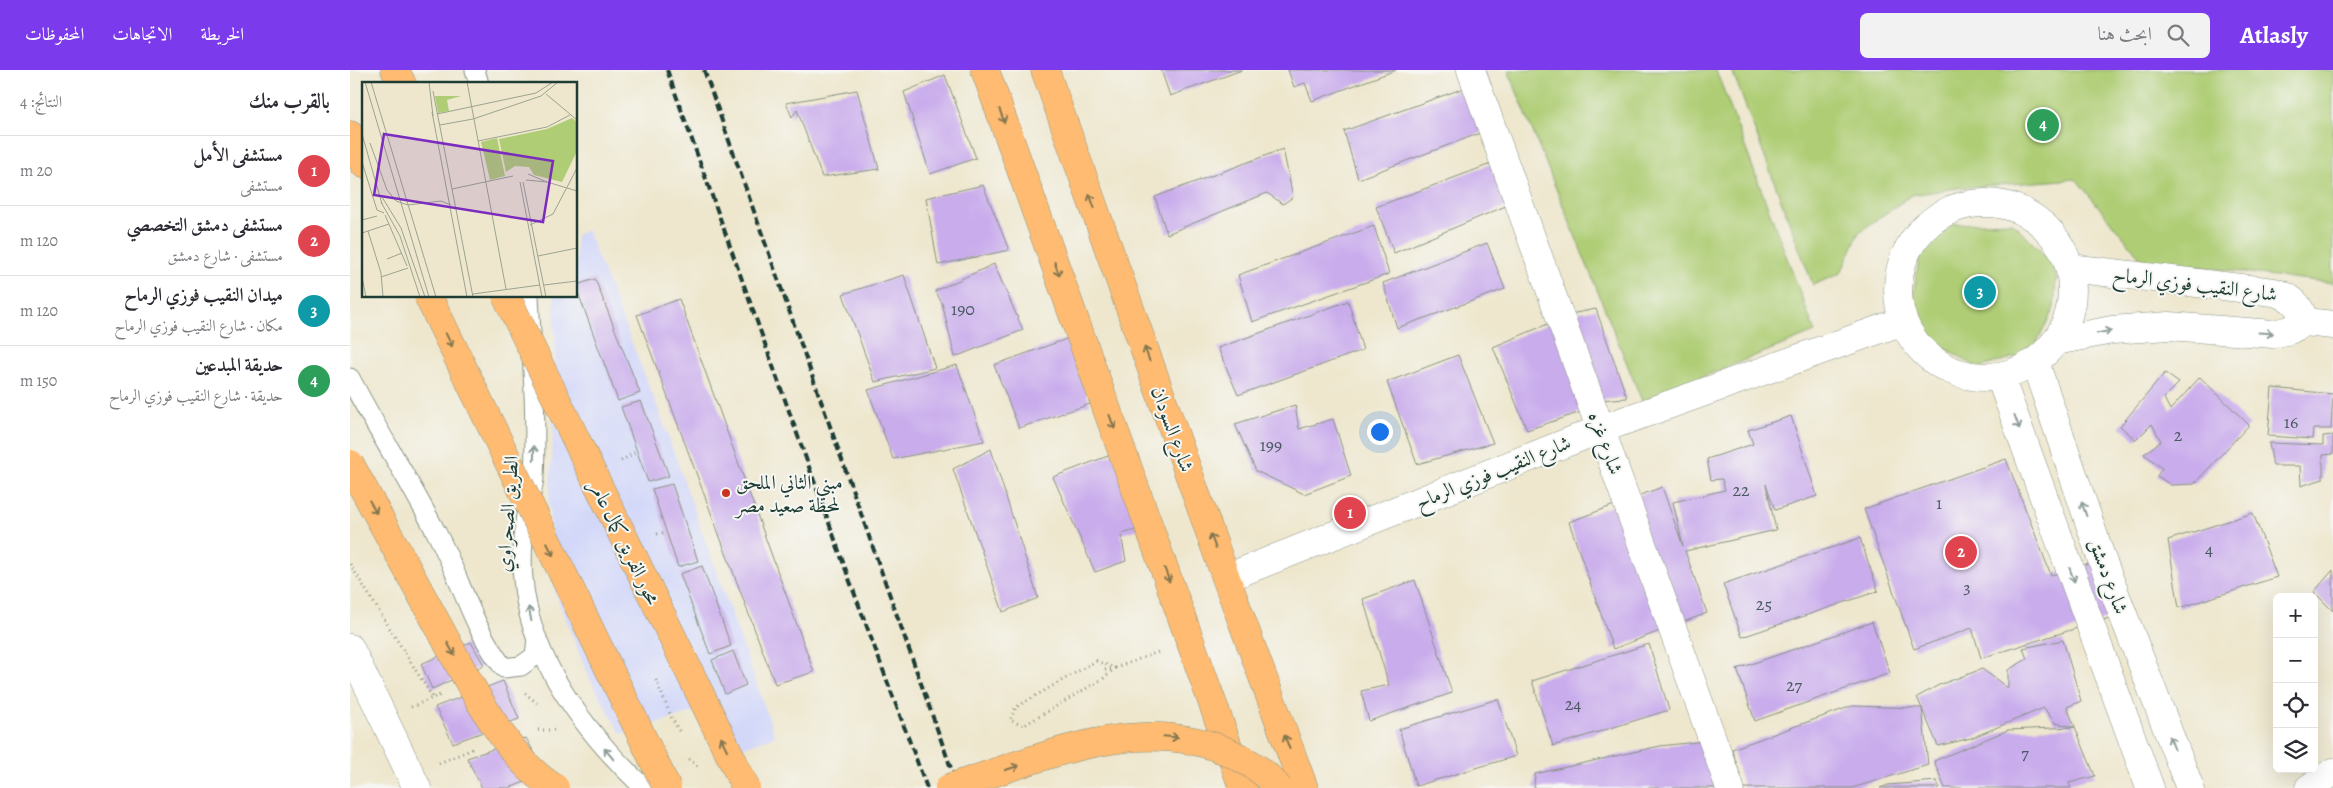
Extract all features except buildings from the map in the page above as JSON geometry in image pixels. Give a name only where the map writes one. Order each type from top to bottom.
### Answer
[{"type":"main road","points":[[395,70],[401,82]]},
{"type":"main road","points":[[985,70],[1243,788]]},
{"type":"main road","name":"شارع السودان","points":[[1045,70],[1226,578],[1304,788]]},
{"type":"main road","points":[[350,136],[362,160]]},
{"type":"main road","points":[[429,298],[667,788]]},
{"type":"main road","name":"محور الفريق كمال عامر","points":[[507,298],[746,788]]},
{"type":"main road","points":[[350,464],[480,702],[512,748],[546,783],[555,788]]},
{"type":"main road","points":[[949,788],[1078,746],[1128,737],[1172,736],[1211,745],[1245,760],[1278,788]]},
{"type":"street","name":"شارع غزه","points":[[1471,70],[1730,788]]},
{"type":"street","points":[[1986,203],[2015,208],[2039,221],[2059,242],[2070,268],[2073,293],[2068,319],[2056,341],[2035,362],[2018,371],[2000,376],[1960,374],[1925,354],[1903,321],[1898,294],[1901,266],[1913,240],[1933,220],[1958,206],[1986,203]]},
{"type":"street","name":"شارع النقيب فوزي الرماح","points":[[2070,268],[2274,292],[2289,296],[2295,301],[2300,307],[2305,322]]},
{"type":"street","name":"شارع النقيب فوزي الرماح","points":[[1226,578],[1601,429],[1903,321]]},
{"type":"street","name":"شارع النقيب فوزي الرماح","points":[[2056,341],[2112,330],[2169,326],[2273,334],[2290,330],[2305,322],[2333,325]]},
{"type":"street","name":"شارع دمشق","points":[[2035,362],[2102,560],[2190,788]]},
{"type":"street","name":"شارع دمشق","points":[[2000,376],[2150,788]]},
{"type":"street","points":[[350,648],[417,786]]},
{"type":"street","points":[[2309,788],[2333,772]]},
{"type":"lane","points":[[475,70],[479,82]]},
{"type":"lane","name":"الطريق الصحراوي","points":[[529,298],[533,365],[534,480],[526,515],[523,579],[533,627],[550,668],[573,707],[611,756],[644,788]]},
{"type":"lane","points":[[350,378],[378,432],[437,532],[489,648],[504,668],[521,666],[535,656],[537,638]]},
{"type":"path","points":[[350,564],[433,698]]},
{"type":"path","points":[[1105,670],[1190,640]]},
{"type":"path","points":[[1096,660],[1115,668],[1104,678],[1023,726],[1010,720],[1016,707],[1096,660]]},
{"type":"path","points":[[687,757],[702,770]]},
{"type":"shaded area","points":[[587,230],[661,416],[775,736],[738,749],[700,710],[621,734],[587,674],[555,592],[549,504],[556,384],[554,298],[578,298],[578,234]]},
{"type":"green space","points":[[1508,70],[1716,70],[1815,332],[1642,401]]},
{"type":"green space","points":[[1732,70],[2333,70],[2333,283],[2142,260],[2076,179],[1957,188],[1912,195],[1859,232],[1841,273],[1813,285]]},
{"type":"green space","points":[[2012,222],[2057,268],[2054,308],[2032,352],[1978,368],[1922,334],[1911,308],[1920,254],[1952,224]]},
{"type":"railway","points":[[667,70],[848,576],[927,788]]},
{"type":"railway","points":[[704,70],[958,788]]},
{"type":"place","name":"حديقة المبدعين","points":[[2043,125]]},
{"type":"place","name":"ميدان النقيب فوزي الرماح","points":[[1980,292]]},
{"type":"place","name":"مبني الثاني الملحق لمحطة صعيد مصر","points":[[726,493]]},
{"type":"place","name":"مستشفى الأمل","points":[[1350,513]]},
{"type":"place","name":"مستشفى دمشق التخصصي","points":[[1961,552]]}]
